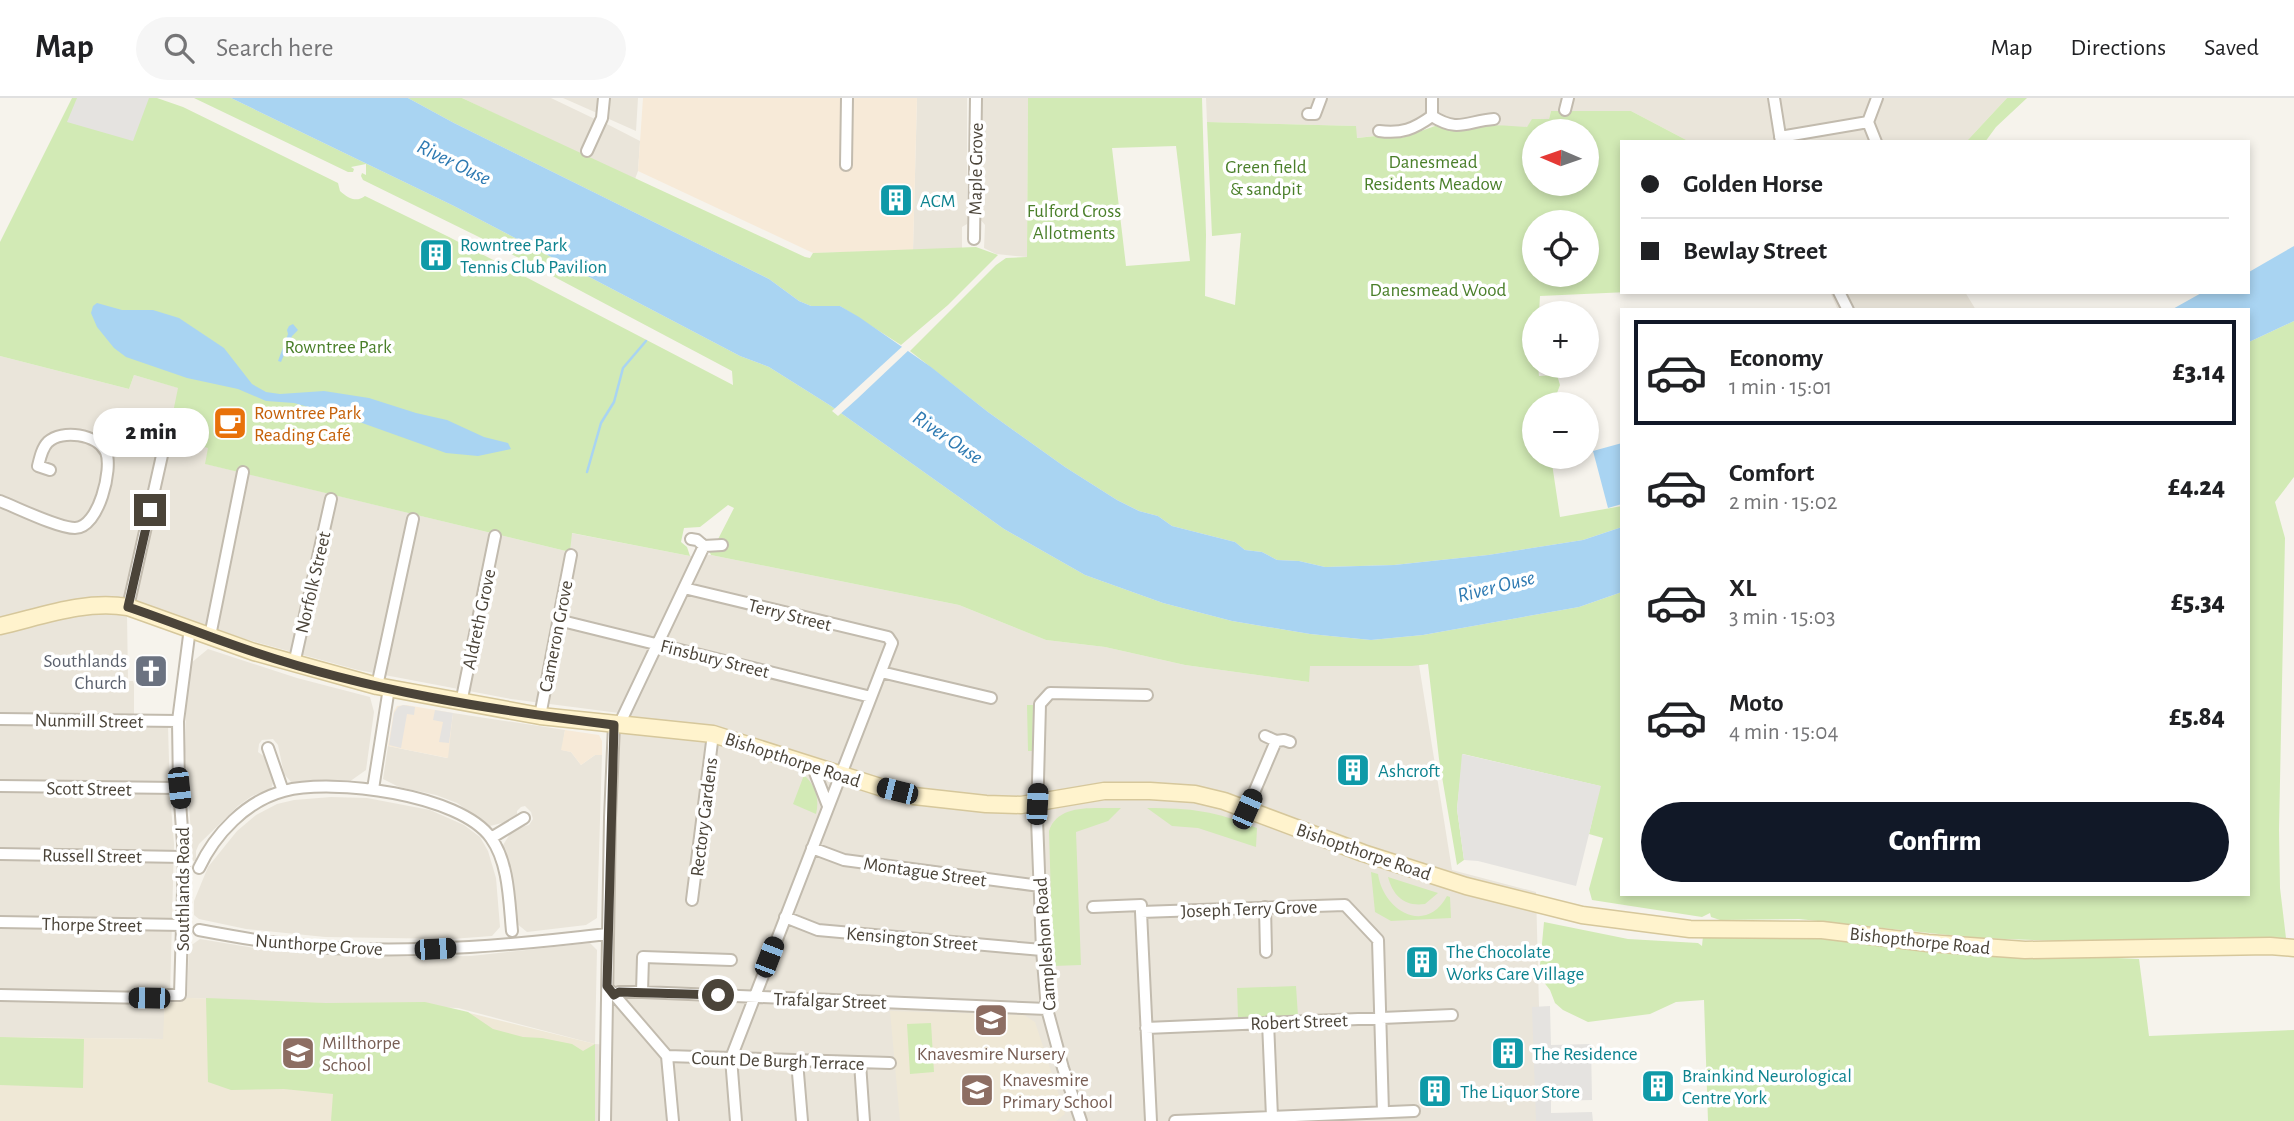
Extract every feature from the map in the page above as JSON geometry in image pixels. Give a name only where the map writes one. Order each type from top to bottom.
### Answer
[{"type":"street","points":[[587,150],[602,118],[604,98]]},
{"type":"street","points":[[846,165],[847,98]]},
{"type":"street","name":"Maple Grove","points":[[974,239],[976,98]]},
{"type":"street","points":[[1308,114],[1315,114],[1321,98]]},
{"type":"street","points":[[1432,98],[1432,116]]},
{"type":"street","points":[[1565,110],[1568,98]]},
{"type":"street","points":[[1774,98],[1781,139],[1868,122]]},
{"type":"street","points":[[1875,140],[1868,122],[1877,98]]},
{"type":"street","points":[[1432,116],[1446,125],[1467,125],[1494,119]]},
{"type":"street","points":[[1379,131],[1405,132],[1432,116]]},
{"type":"street","points":[[0,501],[74,528],[83,527],[92,521],[98,511],[108,463],[105,450],[87,437],[56,437],[47,443],[38,466],[50,470]]},
{"type":"street","points":[[128,607],[165,442]]},
{"type":"street","points":[[210,636],[243,472]]},
{"type":"street","name":"Norfolk Street","points":[[294,664],[331,499]]},
{"type":"street","points":[[373,789],[383,687],[413,519]]},
{"type":"street","name":"Aldreth Grove","points":[[461,702],[495,536]]},
{"type":"street","points":[[691,539],[704,546],[722,545]]},
{"type":"street","points":[[605,1121],[610,991],[607,934],[616,725],[658,645],[704,546]]},
{"type":"street","name":"Cameron Grove","points":[[540,716],[571,555]]},
{"type":"street","name":"Terry Street","points":[[684,588],[888,637],[892,643],[881,672]]},
{"type":"street","name":"Bishopthorpe Road","points":[[0,626],[88,605],[128,607],[294,664],[383,687],[540,716],[713,734],[914,796],[986,804],[1037,804],[1092,792],[1150,790],[1195,794],[1247,809],[1363,853],[1466,886],[1582,915],[1655,925],[1707,929],[1822,930],[1928,943],[2025,950],[2270,946],[2294,948]]},
{"type":"street","name":"Finsbury Street","points":[[558,620],[871,697]]},
{"type":"street","name":"Southlands Road","points":[[0,995],[149,998],[153,995],[180,995],[184,857],[178,721],[190,628]]},
{"type":"street","points":[[736,1121],[731,1058],[881,672],[991,698]]},
{"type":"street","name":"Campleshon Road","points":[[1081,1121],[1047,1009],[1042,950],[1037,804],[1040,704],[1050,693],[1147,695]]},
{"type":"street","name":"Nunmill Street","points":[[0,719],[178,721]]},
{"type":"street","name":"Rectory Gardens","points":[[692,900],[713,734]]},
{"type":"street","points":[[1265,736],[1276,741],[1290,742]]},
{"type":"street","points":[[1247,809],[1276,741]]},
{"type":"street","points":[[268,748],[283,791]]},
{"type":"street","points":[[812,765],[828,806]]},
{"type":"street","name":"Scott Street","points":[[0,786],[179,788]]},
{"type":"street","points":[[199,868],[211,847],[237,817],[251,806],[283,791],[316,788],[373,789],[453,809],[491,838],[508,888],[512,931]]},
{"type":"street","points":[[491,838],[524,818]]},
{"type":"street","name":"Montague Street","points":[[812,848],[844,860],[1040,886]]},
{"type":"street","name":"Russell Street","points":[[0,854],[184,857]]},
{"type":"street","name":"Joseph Terry Grove","points":[[1093,907],[1141,905],[1141,912],[1345,905],[1378,940],[1383,1112]]},
{"type":"street","points":[[1265,907],[1266,952]]},
{"type":"street","points":[[1141,912],[1151,1121]]},
{"type":"street","name":"Kensington Street","points":[[785,917],[818,930],[1042,950]]},
{"type":"street","name":"Thorpe Street","points":[[0,922],[183,926]]},
{"type":"street","name":"Nunthorpe Grove","points":[[199,930],[258,941],[329,948],[409,950],[513,945],[607,934]]},
{"type":"street","points":[[642,992],[643,957],[731,961]]},
{"type":"street","points":[[610,991],[667,1056],[673,1121]]},
{"type":"street","name":"Trafalgar Street","points":[[610,991],[1047,1009]]},
{"type":"street","name":"Robert Street","points":[[1146,1028],[1452,1015]]},
{"type":"street","points":[[1268,1023],[1272,1117]]},
{"type":"street","name":"Count De Burgh Terrace","points":[[667,1056],[890,1063]]},
{"type":"street","points":[[797,1061],[802,1121]]},
{"type":"street","points":[[860,1063],[864,1121]]},
{"type":"street","points":[[1175,1121],[1414,1111]]},
{"type":"shaded area","points":[[77,98],[149,98],[133,141],[67,122]]},
{"type":"shaded area","points":[[462,98],[551,98],[599,121],[582,155]]},
{"type":"shaded area","points":[[563,98],[598,98],[597,113]]},
{"type":"shaded area","points":[[610,98],[638,98],[636,131],[609,119]]},
{"type":"shaded area","points":[[643,98],[917,98],[913,250],[813,253],[638,171]]},
{"type":"shaded area","points":[[917,98],[967,98],[967,224],[962,227],[962,249],[913,250]]},
{"type":"shaded area","points":[[981,98],[1028,98],[1027,257],[996,254],[984,248],[985,225],[980,219]]},
{"type":"shaded area","points":[[1206,98],[2007,98],[1968,140],[1686,140],[1631,111],[1551,111],[1549,119],[1522,119],[1522,127],[1462,129],[1430,126],[1401,138],[1356,138],[1356,126],[1207,122]]},
{"type":"shaded area","points":[[603,122],[640,141],[635,179],[586,156]]},
{"type":"shaded area","points":[[1831,294],[1966,294],[1975,308],[1837,308]]},
{"type":"shaded area","points":[[0,356],[129,389],[134,375],[179,388],[209,448],[206,464],[570,552],[571,533],[690,556],[711,555],[959,605],[1046,640],[1105,647],[1185,665],[1309,682],[1309,666],[1419,665],[1452,870],[1536,892],[1542,1121],[595,1121],[595,1044],[610,1045],[619,713],[511,699],[358,670],[245,639],[120,596],[118,613],[127,614],[128,681],[133,681],[134,684],[134,725],[168,726],[174,844],[170,997],[165,998],[164,1039],[0,1037]]},
{"type":"shaded area","points":[[208,649],[297,678],[370,697],[374,712],[366,770],[349,782],[292,783],[284,774],[278,745],[273,739],[262,740],[258,752],[265,757],[274,780],[271,789],[252,796],[238,806],[199,844],[196,861],[193,861],[185,750],[186,707],[191,663]]},
{"type":"shaded area","points":[[403,705],[415,707],[414,715],[407,714],[401,748],[389,745],[394,713]]},
{"type":"shaded area","points":[[406,705],[453,713],[448,758],[388,746],[394,711],[397,706]]},
{"type":"shaded area","points":[[435,710],[453,713],[449,743],[439,742],[443,722],[433,720]]},
{"type":"shaded area","points":[[453,713],[565,730],[562,750],[571,752],[581,765],[595,755],[602,755],[597,918],[586,925],[527,932],[516,923],[509,865],[503,845],[510,834],[517,828],[529,825],[533,819],[525,806],[506,822],[490,826],[457,803],[436,795],[399,787],[383,779],[388,746],[447,758]]},
{"type":"shaded area","points":[[565,730],[599,735],[602,755],[595,755],[581,765],[571,752],[561,750]]},
{"type":"shaded area","points":[[1462,754],[1601,786],[1576,886],[1478,861],[1464,860],[1457,809]]},
{"type":"shaded area","points":[[331,797],[367,798],[430,810],[464,825],[480,837],[488,851],[496,878],[500,927],[492,936],[451,939],[325,937],[246,929],[199,919],[194,915],[194,901],[208,867],[237,831],[256,815],[277,804]]},
{"type":"shaded area","points":[[200,939],[301,953],[413,957],[471,956],[590,943],[597,950],[595,1044],[458,1008],[187,998],[189,947]]},
{"type":"shaded area","name":"Millthorpe School","points":[[165,997],[325,1003],[425,1002],[595,1044],[595,1121],[0,1121],[0,1037],[163,1039]]},
{"type":"shaded area","points":[[1550,1006],[1551,1045],[1591,1044],[1592,1100],[1551,1101],[1551,1113],[1592,1112],[1593,1121],[1536,1121],[1532,1007]]},
{"type":"shaded area","name":"Knavesmire Primary School","points":[[890,1011],[1024,1015],[1035,1022],[1065,1114],[1056,1121],[900,1121]]},
{"type":"green space","name":"Rowntree Park","points":[[72,98],[157,98],[183,107],[338,183],[340,191],[349,198],[358,199],[365,196],[449,237],[733,385],[732,371],[481,238],[363,180],[361,176],[362,173],[366,175],[366,164],[351,167],[353,172],[348,172],[194,98],[231,98],[454,206],[740,356],[769,367],[831,406],[1004,529],[1085,575],[1163,603],[1232,621],[1310,634],[1371,640],[1423,635],[1579,607],[1620,593],[1620,896],[2250,896],[2250,342],[2294,321],[2294,477],[2275,502],[2285,538],[2279,830],[2280,888],[2286,938],[2234,937],[2138,942],[1976,938],[1799,919],[1720,920],[1711,917],[1710,913],[1702,917],[1592,900],[1589,889],[1603,838],[1589,834],[1600,786],[1463,754],[1457,809],[1464,860],[1457,865],[1439,759],[1428,664],[1310,666],[1309,682],[1185,665],[1105,647],[1046,640],[959,605],[711,555],[709,551],[713,549],[734,508],[728,505],[700,527],[684,528],[681,542],[687,547],[690,556],[572,533],[570,552],[205,464],[208,448],[168,437],[178,388],[134,375],[129,389],[0,356],[0,242]]},
{"type":"green space","points":[[408,98],[462,98],[805,257],[810,258],[813,253],[976,247],[998,255],[948,305],[901,345],[840,306],[811,306],[799,301],[769,279]]},
{"type":"green space","points":[[1028,98],[1202,98],[1205,296],[1235,305],[1241,233],[1212,236],[1207,122],[1356,126],[1357,138],[1401,138],[1438,125],[1454,129],[1482,125],[1522,127],[1522,196],[1600,196],[1600,119],[1549,119],[1551,111],[1631,111],[1686,140],[1620,140],[1620,292],[1540,296],[1540,301],[1522,301],[1522,378],[1558,378],[1560,385],[1557,392],[1522,392],[1522,469],[1553,469],[1560,517],[1620,506],[1620,528],[1583,540],[1488,555],[1394,565],[1325,567],[1299,561],[1277,560],[1262,552],[1245,550],[1235,542],[1172,526],[1158,516],[1139,511],[1065,467],[988,412],[910,351],[1006,258],[1027,257]],"holes":[[[1176,146],[1190,261],[1126,266],[1112,148]]]},
{"type":"green space","points":[[2007,98],[2027,98],[1996,127],[1986,140],[1968,140]]},
{"type":"green space","points":[[1027,705],[1033,705],[1032,751],[1028,751]]},
{"type":"green space","points":[[804,775],[816,792],[816,814],[793,804]]},
{"type":"green space","points":[[1121,808],[1108,821],[1076,832],[1081,965],[1053,966],[1049,831],[1061,815],[1069,811]]},
{"type":"green space","points":[[1147,808],[1203,812],[1242,822],[1257,828],[1256,847],[1198,828],[1172,826]]},
{"type":"green space","points":[[1371,872],[1378,874],[1381,887],[1388,898],[1406,914],[1428,914],[1438,908],[1447,896],[1450,897],[1451,918],[1391,921],[1375,912]]},
{"type":"green space","points":[[1388,877],[1438,893],[1425,904],[1411,904],[1397,895]]},
{"type":"green space","points":[[1544,922],[1628,939],[1698,943],[1702,946],[1703,936],[1807,935],[1926,949],[2139,959],[2149,1036],[2294,1030],[2294,1121],[1708,1121],[1704,1000],[1676,1002],[1650,1014],[1588,1022],[1563,1010],[1555,1003],[1550,990],[1539,976]]},
{"type":"green space","points":[[1296,986],[1298,1016],[1238,1018],[1237,988]]},
{"type":"green space","name":"Millthorpe School","points":[[206,998],[326,1003],[425,1002],[468,1012],[493,1029],[523,1037],[572,1044],[583,1051],[595,1044],[595,1121],[331,1121],[333,1094],[284,1089],[231,1090],[208,1082]]},
{"type":"green space","points":[[931,1023],[934,1072],[910,1074],[907,1024]]},
{"type":"green space","points":[[0,1037],[84,1039],[83,1088],[0,1085]]},
{"type":"water","name":"River Ouse","points":[[231,98],[408,98],[769,279],[799,301],[811,306],[840,306],[931,367],[1065,467],[1117,500],[1139,511],[1158,516],[1172,526],[1235,542],[1245,550],[1262,552],[1277,560],[1299,561],[1325,567],[1394,565],[1488,555],[1583,540],[1620,528],[1620,593],[1579,607],[1423,635],[1371,640],[1310,634],[1232,621],[1163,603],[1085,575],[1004,529],[831,406],[769,367],[740,356],[454,206]]},
{"type":"water","points":[[2294,246],[2294,321],[2250,342],[2250,308],[2175,308],[2199,294],[2250,294],[2250,271]]},
{"type":"water","points":[[97,303],[122,310],[153,310],[179,318],[224,348],[252,384],[266,392],[280,394],[324,391],[369,398],[447,420],[484,437],[508,443],[511,449],[478,456],[446,453],[351,419],[294,403],[266,401],[238,389],[187,378],[126,357],[114,348],[97,327],[91,313]]},
{"type":"water","points":[[293,324],[298,330],[292,336],[281,362],[278,361],[287,330]]},
{"type":"water","points":[[1620,444],[1620,505],[1608,508],[1598,469],[1599,449]]},
{"type":"pier","points":[[905,344],[911,348],[857,399],[838,416],[832,411]]},
{"type":"waterway","points":[[587,472],[601,423],[614,402],[623,368],[646,341]]},
{"type":"place","name":"ACM","points":[[896,200]]},
{"type":"place","name":"Rowntree Park Tennis Club Pavilion","points":[[436,255]]},
{"type":"place","name":"Rowntree Park Reading Café","points":[[230,423]]},
{"type":"place","name":"Southlands Church","points":[[151,671]]},
{"type":"place","name":"Ashcroft","points":[[1353,770]]},
{"type":"place","name":"The Chocolate Works Care Village","points":[[1422,962]]},
{"type":"place","name":"Knavesmire Nursery","points":[[991,1020]]},
{"type":"place","name":"Millthorpe School","points":[[298,1053]]},
{"type":"place","name":"The Residence","points":[[1508,1053]]},
{"type":"place","name":"Brainkind Neurological Centre York","points":[[1658,1086]]},
{"type":"place","name":"Knavesmire Primary School","points":[[977,1090]]},
{"type":"place","name":"The Liquor Store","points":[[1435,1091]]},
{"type":"route","points":[[150,510],[128,607],[254,652],[376,686],[540,716],[614,725],[607,986],[614,995],[619,992],[718,995]]},
{"type":"park label","name":"Danesmead Residents Meadow","points":[[1433,172]]},
{"type":"park label","name":"Green field & sandpit","points":[[1266,177]]},
{"type":"park label","name":"Fulford Cross Allotments","points":[[1074,221]]},
{"type":"park label","name":"Danesmead Wood","points":[[1438,289]]}]
